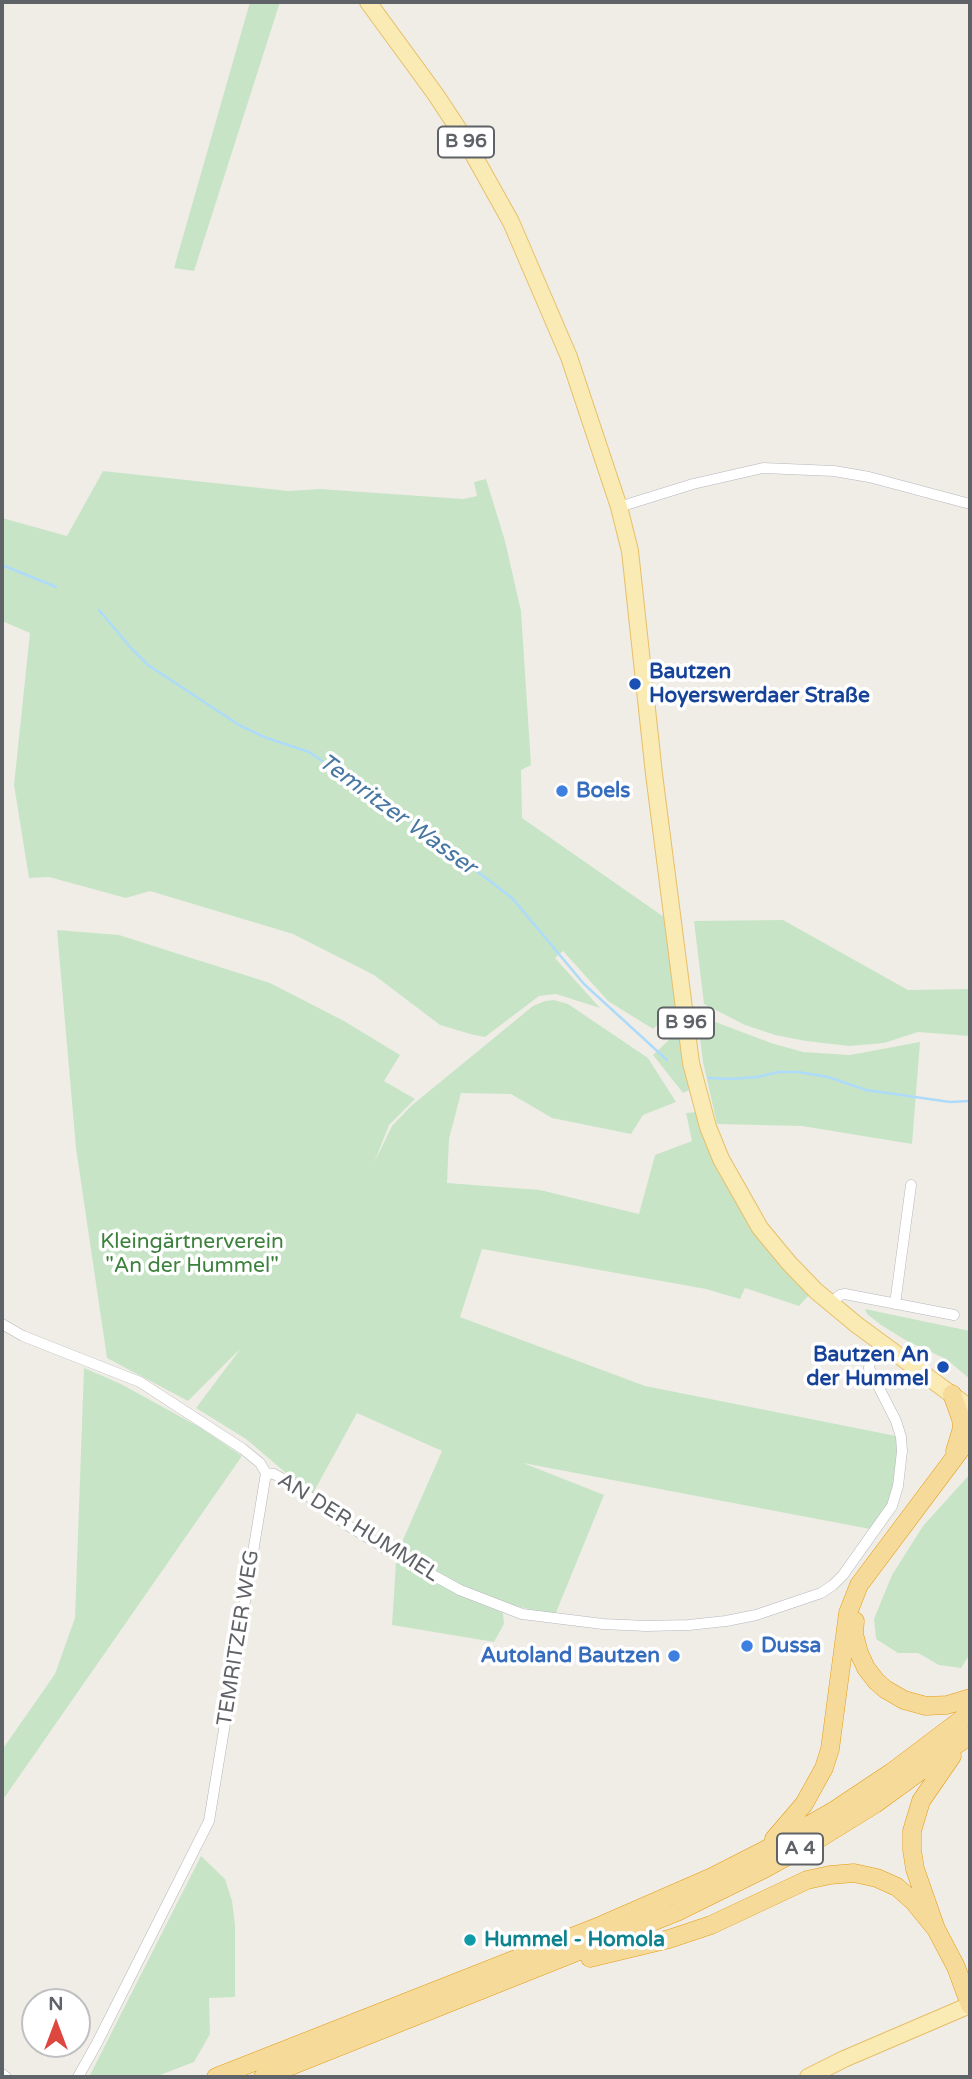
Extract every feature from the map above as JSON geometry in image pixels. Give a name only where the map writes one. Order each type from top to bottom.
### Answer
[{"type":"highway","points":[[952,1394],[962,1428],[952,1461]]},
{"type":"highway","points":[[765,1850],[804,1804],[816,1787],[824,1768],[830,1749],[848,1613],[859,1585],[970,1437]]},
{"type":"highway","points":[[878,1560],[855,1616],[854,1634],[866,1668],[876,1681],[895,1696],[918,1704],[938,1706],[970,1698]]},
{"type":"highway","name":"A 4","points":[[216,2077],[612,1920],[712,1877],[835,1810],[970,1713]]},
{"type":"highway","points":[[936,1929],[915,1869],[912,1831],[921,1801],[966,1739]]},
{"type":"highway","name":"A 4","points":[[263,2077],[625,1935],[677,1912],[766,1868],[875,1804],[966,1739]]},
{"type":"highway","points":[[548,1964],[576,1961],[669,1939],[711,1925],[807,1880],[830,1875],[855,1874],[877,1878],[897,1887],[914,1902],[936,1929],[963,1972],[970,2005]]},
{"type":"main road","name":"B 96","points":[[368,2],[463,136],[511,222],[569,356],[619,507],[630,551],[654,774],[691,1063],[708,1127],[721,1159],[760,1228],[789,1263],[830,1304],[970,1408]]},
{"type":"main road","points":[[808,2077],[970,2005]]},
{"type":"street","points":[[619,507],[693,484],[763,468],[834,471],[869,477],[970,504]]},
{"type":"street","points":[[895,1304],[911,1185]]},
{"type":"street","points":[[830,1304],[845,1294],[954,1315]]},
{"type":"street","points":[[2,1324],[23,1336],[140,1382],[228,1438],[260,1463],[266,1473]]},
{"type":"street","name":"AN DER HUMMEL","points":[[266,1473],[274,1474],[292,1484],[347,1525],[408,1562],[460,1590],[522,1615],[646,1626],[689,1625],[756,1615],[821,1593],[833,1585],[892,1506],[898,1486],[902,1451],[896,1421],[869,1368],[871,1356],[881,1343]]},
{"type":"street","name":"TEMRITZER WEG","points":[[78,2077],[104,2031],[209,1821],[266,1473]]},
{"type":"street","points":[[2,2074],[6,2077]]},
{"type":"green space","points":[[250,2],[280,2],[194,271],[174,268]]},
{"type":"green space","points":[[103,471],[288,491],[320,489],[463,499],[477,496],[474,482],[486,479],[505,541],[521,611],[531,765],[521,770],[522,818],[664,917],[689,1090],[683,1093],[653,1055],[671,1038],[669,1014],[653,1029],[608,1001],[563,951],[555,958],[600,1008],[556,994],[539,996],[485,1037],[440,1025],[374,975],[293,934],[150,891],[126,898],[49,877],[29,878],[14,785],[30,633],[2,621],[2,518],[67,536]]},
{"type":"green space","points":[[783,920],[908,990],[970,989],[970,1036],[918,1032],[884,1043],[849,1046],[806,1041],[745,1025],[704,1004],[694,921]]},
{"type":"green space","name":"Kleingärtnerverein \"An der Hummel\"","points":[[57,930],[119,935],[270,983],[344,1021],[400,1055],[384,1081],[415,1099],[389,1125],[374,1163],[392,1126],[411,1106],[533,1006],[545,1001],[554,1000],[568,1004],[648,1058],[676,1102],[643,1115],[631,1134],[552,1118],[511,1094],[461,1093],[449,1139],[447,1183],[540,1190],[639,1214],[655,1155],[692,1141],[686,1113],[696,1112],[718,1166],[810,1294],[799,1306],[745,1288],[740,1299],[706,1289],[482,1249],[460,1317],[645,1386],[896,1436],[896,1484],[890,1502],[870,1529],[523,1463],[604,1495],[555,1615],[507,1604],[461,1587],[398,1551],[442,1451],[357,1413],[312,1495],[246,1439],[196,1408],[241,1348],[188,1401],[107,1358],[76,1148]]},
{"type":"green space","points":[[697,1015],[803,1052],[850,1055],[920,1042],[912,1144],[802,1126],[717,1124],[703,1062]]},
{"type":"green space","points":[[865,1309],[970,1331],[970,1379],[946,1359],[907,1341],[881,1325],[867,1314]]},
{"type":"green space","points":[[84,1368],[121,1384],[201,1428],[242,1456],[2,1801],[2,1750],[55,1674],[75,1618]]},
{"type":"green space","points":[[970,1474],[970,1654],[961,1668],[939,1665],[918,1653],[898,1653],[876,1639],[874,1619],[892,1575],[923,1526]]},
{"type":"green space","points":[[396,1562],[458,1594],[503,1613],[504,1624],[494,1642],[392,1625]]},
{"type":"green space","points":[[201,1856],[225,1879],[232,1901],[235,1925],[235,1997],[209,1998],[210,2034],[194,2062],[155,2077],[89,2077]]},
{"type":"waterway","name":"Temritzer Wasser","points":[[2,565],[56,587]]},
{"type":"waterway","name":"Temritzer Wasser","points":[[99,610],[148,665],[239,725],[264,737],[309,752],[410,820],[512,898],[584,984],[667,1060]]},
{"type":"waterway","name":"Temritzer Wasser","points":[[709,1078],[730,1079],[798,1072],[828,1077],[866,1090],[950,1102],[970,1101]]},
{"type":"place","name":"Bautzen Hoyerswerdaer Straße","points":[[635,684]]},
{"type":"place","name":"Boels","points":[[562,791]]},
{"type":"place","name":"Bautzen An der Hummel","points":[[943,1367]]},
{"type":"place","name":"Dussa","points":[[747,1646]]},
{"type":"place","name":"Autoland Bautzen","points":[[674,1656]]},
{"type":"place","name":"Hummel - Homola","points":[[470,1940]]}]
